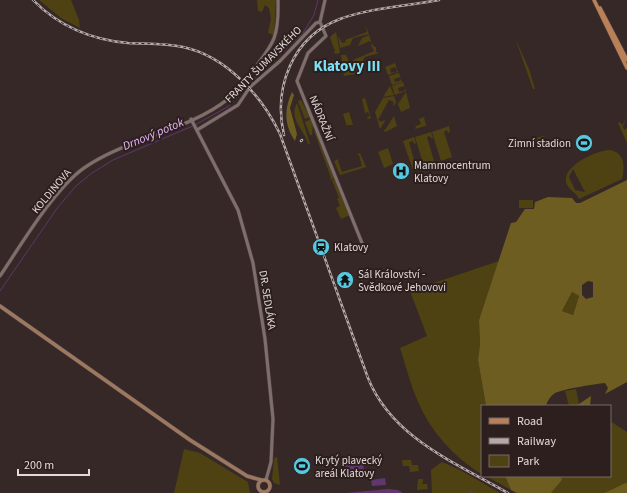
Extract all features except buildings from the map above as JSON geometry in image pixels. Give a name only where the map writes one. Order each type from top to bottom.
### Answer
[{"type":"main road","points":[[595,0],[627,60]]},
{"type":"main road","points":[[595,0],[627,68]]},
{"type":"main road","points":[[0,306],[190,440],[247,476],[266,480]]},
{"type":"main road","name":"DR. SEDLÁKA","points":[[247,476],[258,485],[259,489],[264,492],[268,491],[270,484],[266,480]]},
{"type":"main road","points":[[258,485],[261,480]]},
{"type":"street","name":"KOLDINOVA","points":[[0,276],[48,207],[80,171],[124,146],[192,121],[231,96],[268,50],[278,30],[278,0]]},
{"type":"street","name":"NÁDRAŽNÍ","points":[[325,0],[320,22],[326,36],[308,53],[297,81],[364,248]]},
{"type":"street","name":"FRANTY ŠUMAVSKÉHO","points":[[197,130],[238,105],[250,87],[280,61],[316,23],[320,22]]},
{"type":"street","name":"DR. SEDLÁKA","points":[[192,121],[238,210],[253,264],[265,339],[273,419],[271,462],[266,480]]},
{"type":"green space","points":[[39,0],[71,0],[79,20],[80,28],[61,18]]},
{"type":"green space","points":[[257,0],[276,0],[274,35],[268,33],[271,19],[269,8],[265,5],[262,12],[258,11]]},
{"type":"green space","points":[[365,25],[369,34],[353,38],[350,45],[340,48],[338,36],[342,43],[346,42],[345,40],[367,32]]},
{"type":"green space","points":[[336,32],[340,53],[335,54],[334,51],[336,49],[334,49],[330,37]]},
{"type":"green space","points":[[369,35],[372,44],[370,41],[358,46],[362,38]]},
{"type":"green space","points":[[515,38],[529,69],[535,89],[533,89]]},
{"type":"green space","points":[[373,44],[374,47],[376,47],[376,52],[379,53],[365,57],[355,74],[344,76],[341,55],[346,55],[350,64],[353,60],[374,51],[371,45]]},
{"type":"green space","points":[[395,63],[398,72],[395,73],[397,70],[395,67],[390,69],[391,73],[394,73],[388,75],[385,67]]},
{"type":"green space","points":[[399,73],[402,82],[399,83],[392,85],[389,76]],"holes":[[[400,77],[401,80],[399,83],[398,81],[395,82],[394,79]]]},
{"type":"green space","points":[[403,82],[406,91],[395,95],[392,86]],"holes":[[[404,86],[405,89],[403,92],[399,92],[398,88]]]},
{"type":"green space","points":[[390,86],[394,95],[383,97]]},
{"type":"green space","points":[[406,92],[410,108],[401,112],[398,104]]},
{"type":"green space","points":[[394,96],[396,102],[394,106],[394,102],[389,100],[378,120],[382,122],[384,120],[385,121],[380,129],[375,112],[383,98]]},
{"type":"green space","points":[[365,98],[371,118],[368,119],[367,117],[370,116],[368,112],[365,113],[362,99]]},
{"type":"green space","points":[[301,100],[310,117],[305,119],[298,101]]},
{"type":"green space","points":[[297,103],[310,144],[308,144],[294,115]]},
{"type":"green space","points":[[349,112],[353,125],[347,125],[347,127],[343,114]]},
{"type":"green space","points":[[394,116],[397,126],[385,132],[383,130],[385,130]]},
{"type":"green space","points":[[424,117],[426,125],[428,125],[415,129],[416,126],[421,124],[419,119]]},
{"type":"green space","points":[[627,118],[623,126],[624,130],[627,128],[627,143],[618,123],[620,122],[622,125]]},
{"type":"green space","points":[[311,119],[313,126],[312,135],[310,135],[305,122]]},
{"type":"green space","points":[[449,126],[450,132],[448,133],[447,130],[444,132],[452,157],[441,161],[432,132]]},
{"type":"green space","points":[[314,131],[316,131],[335,178],[330,180],[331,178]]},
{"type":"green space","points":[[431,132],[433,138],[430,136],[427,137],[435,163],[424,166],[415,137]]},
{"type":"green space","points":[[544,136],[548,148],[523,147],[523,144],[520,143],[522,141]]},
{"type":"green space","points":[[414,137],[416,143],[414,144],[413,141],[409,142],[416,167],[418,168],[422,165],[423,168],[415,171],[413,170],[403,141]]},
{"type":"green space","points":[[388,148],[393,164],[384,168],[378,152]]},
{"type":"green space","points":[[603,151],[614,151],[621,157],[623,160],[622,179],[579,199],[567,185],[566,176],[569,170],[588,156]],"holes":[[[573,169],[585,192],[575,190],[569,177]]]},
{"type":"green space","points":[[360,153],[366,167],[340,175],[334,161],[339,159],[338,161],[342,172],[362,166],[359,155],[357,155]]},
{"type":"green space","points":[[336,179],[350,215],[341,219],[336,208],[340,206],[337,199],[339,198],[332,180]]},
{"type":"green space","points":[[519,200],[533,200],[533,208],[519,208]]},
{"type":"green space","points":[[499,261],[479,320],[480,344],[478,360],[486,405],[481,405],[481,473],[456,455],[441,439],[428,421],[416,397],[400,348],[427,336],[410,291]]},
{"type":"green space","points":[[572,292],[579,296],[573,315],[562,311]]},
{"type":"green space","points":[[576,389],[579,404],[569,405],[565,391]]},
{"type":"green space","points":[[611,422],[627,432],[627,483],[617,489],[604,493],[551,493],[562,480],[561,477],[611,477]]},
{"type":"green space","points":[[184,449],[200,453],[248,482],[250,493],[174,493]]},
{"type":"green space","points":[[276,457],[280,485],[274,483],[272,479],[274,459]]},
{"type":"green space","points":[[402,460],[411,460],[412,465],[418,465],[419,471],[410,472],[409,466],[403,466]]},
{"type":"green space","points":[[442,462],[460,470],[500,493],[432,493],[431,470]]},
{"type":"green space","points":[[488,477],[505,477],[511,490]]},
{"type":"green space","points":[[418,479],[423,479],[423,483],[421,484],[427,484],[428,489],[417,490]]},
{"type":"shaded area","points":[[292,92],[294,95],[290,108],[297,134],[295,141],[291,135],[286,117],[289,98]]},
{"type":"shaded area","points":[[627,180],[627,382],[605,394],[608,388],[605,383],[559,391],[551,397],[546,405],[486,405],[478,360],[480,344],[479,320],[511,223],[516,222],[525,209],[534,209],[535,202],[548,197],[572,198],[576,203],[580,203]],"holes":[[[588,281],[593,282],[593,297],[586,299],[582,295],[582,285]],[[572,292],[579,296],[573,315],[562,311]]]},
{"type":"shaded area","points":[[591,396],[590,405],[574,405],[579,404]]},
{"type":"shaded area","points":[[363,463],[364,470],[346,472],[345,465]]},
{"type":"shaded area","points":[[505,477],[561,477],[562,480],[551,493],[517,493],[511,490]]},
{"type":"shaded area","points":[[385,478],[386,485],[372,486],[371,480]]},
{"type":"shaded area","points":[[627,483],[627,493],[604,493],[623,484]]},
{"type":"shaded area","points":[[388,489],[398,490],[403,493],[346,493]]},
{"type":"waterway","name":"Drnový potok","points":[[0,291],[58,207],[76,186],[92,173],[113,160],[195,125],[229,106],[244,88],[303,33],[314,15],[318,0]]},
{"type":"waterway","points":[[470,493],[473,489]]},
{"type":"railway","points":[[33,0],[53,17],[65,24],[76,30],[101,39],[128,43],[162,44],[183,47],[199,52],[228,68],[253,92],[280,134],[368,378],[379,399],[393,417],[409,433],[428,447],[508,493]]},
{"type":"railway","points":[[284,135],[281,117],[281,100],[284,82],[298,51],[309,38],[323,27],[351,15],[439,0]]},
{"type":"place","name":"Zimní stadion","points":[[584,143]]},
{"type":"place","name":"Mammocentrum Klatovy","points":[[401,171]]},
{"type":"place","name":"Klatovy","points":[[321,247]]},
{"type":"place","name":"Sál Království - Svědkové Jehovovi","points":[[345,280]]},
{"type":"place","name":"Krytý plavecký areál Klatovy","points":[[302,466]]},
{"type":"district","name":"Klatovy III","points":[[347,66]]}]
